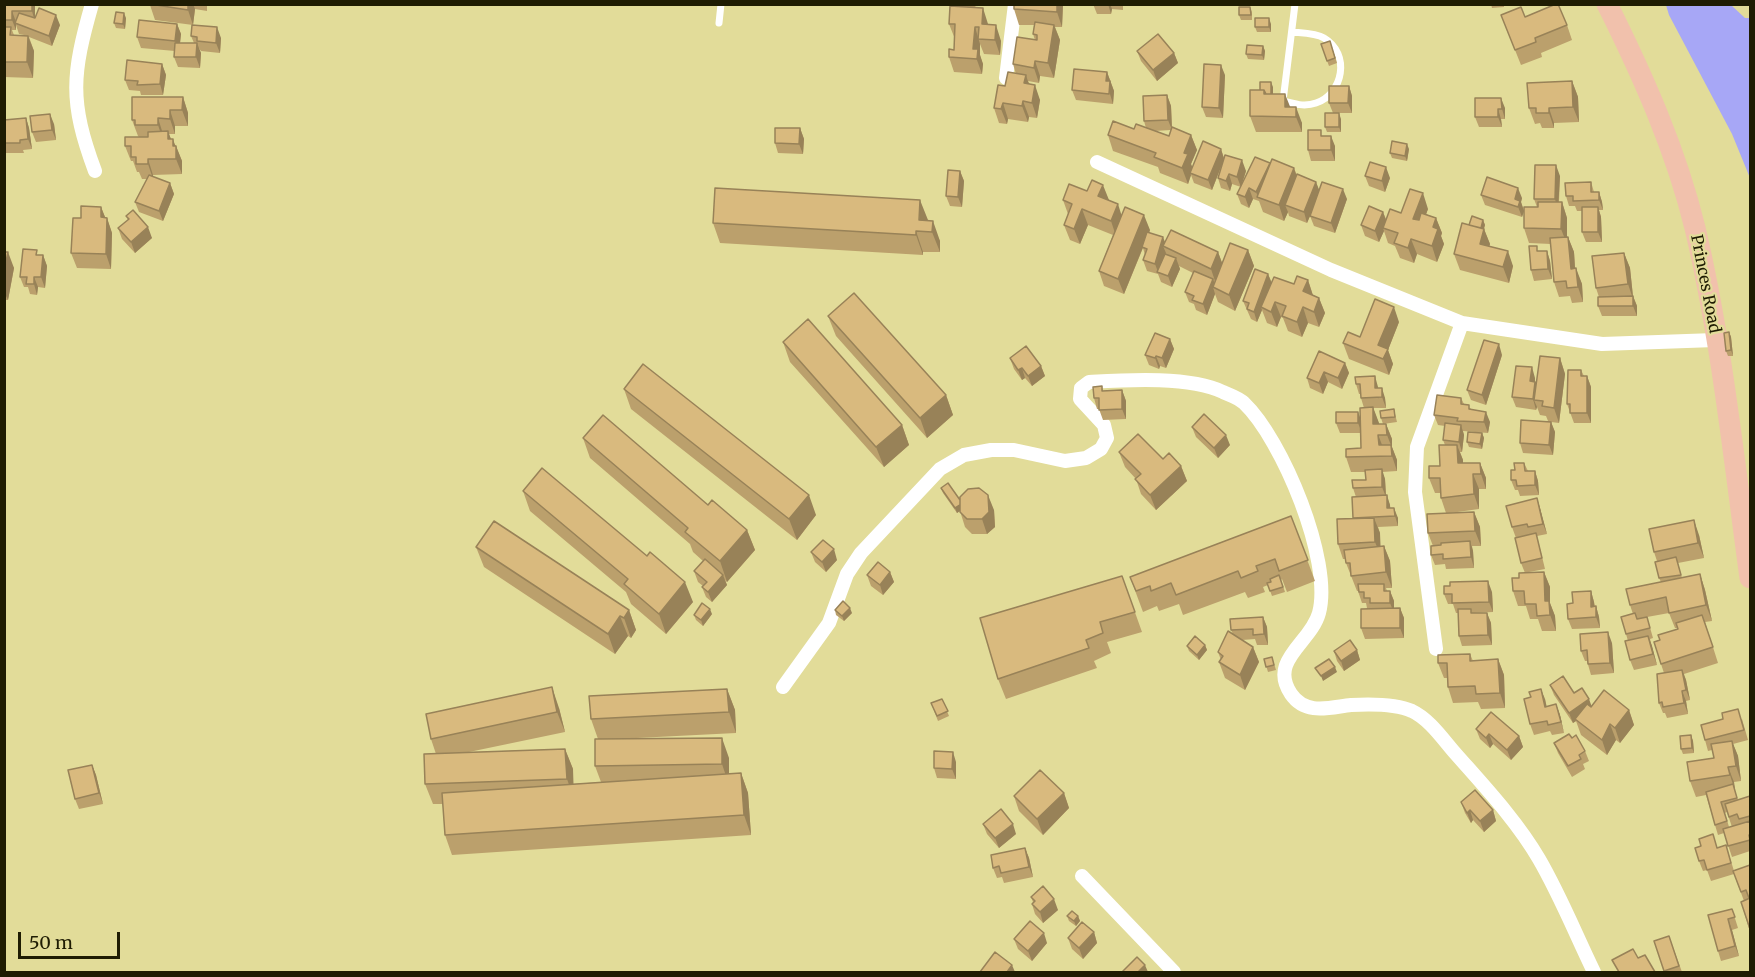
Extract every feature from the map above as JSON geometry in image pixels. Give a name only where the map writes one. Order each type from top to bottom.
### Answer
[{"type":"main road","name":"Princes Road","points":[[1607,4],[1634,58],[1666,136],[1695,227],[1715,340],[1750,578]]},
{"type":"street","points":[[92,4],[79,52],[75,86],[80,126],[95,171]]},
{"type":"street","points":[[1006,78],[1016,4]]},
{"type":"street","points":[[1097,162],[1331,270],[1462,323],[1602,344],[1715,340]]},
{"type":"street","points":[[1436,649],[1415,492],[1417,447],[1462,323]]},
{"type":"street","points":[[783,687],[824,632],[847,574],[861,553],[940,469],[964,455],[991,450],[1014,450],[1065,461],[1086,458],[1101,449],[1107,438],[1104,426],[1080,399],[1081,388],[1089,382],[1176,383],[1221,391],[1242,402],[1262,424],[1305,507],[1321,592],[1319,614],[1310,632],[1285,663],[1284,679],[1292,696],[1305,705],[1323,710],[1352,705],[1392,706],[1410,710],[1425,719],[1480,781],[1539,858],[1594,972]]},
{"type":"street","points":[[1082,876],[1174,972]]},
{"type":"lane","points":[[719,23],[721,4]]},
{"type":"lane","points":[[1292,32],[1325,39],[1334,47],[1340,59],[1340,77],[1334,90],[1316,103],[1303,105],[1283,101],[1295,4]]},
{"type":"water","points":[[1666,5],[1731,5],[1745,18],[1750,18],[1750,178],[1732,134],[1669,15]]},
{"type":"building","points":[[4,4],[32,4],[32,11],[12,11],[12,20],[4,20]]},
{"type":"building","points":[[150,4],[188,4],[188,10]]},
{"type":"building","points":[[1014,4],[1057,4],[1057,12],[1014,9]]},
{"type":"building","points":[[1556,4],[1567,25],[1535,38],[1536,42],[1515,50],[1501,15],[1521,7],[1525,17]]},
{"type":"building","points":[[950,6],[983,8],[982,24],[996,25],[995,40],[978,39],[979,27],[975,27],[973,49],[978,49],[977,59],[949,57],[949,49],[954,50],[955,24],[949,24]]},
{"type":"building","points":[[1239,7],[1250,7],[1251,15],[1239,15]]},
{"type":"building","points":[[39,8],[56,15],[49,36],[15,23],[19,13],[35,18]]},
{"type":"building","points":[[116,12],[124,13],[123,24],[114,23]]},
{"type":"building","points":[[1255,18],[1269,18],[1269,27],[1255,27]]},
{"type":"building","points":[[139,20],[177,24],[175,41],[137,37]]},
{"type":"building","points":[[1035,22],[1054,25],[1048,63],[1035,61],[1034,68],[1013,64],[1017,37],[1037,40],[1037,35],[1033,34]]},
{"type":"building","points":[[192,25],[217,27],[216,43],[197,41],[197,37],[191,36]]},
{"type":"building","points":[[4,27],[11,27],[10,35],[28,36],[27,62],[4,62]]},
{"type":"building","points":[[1158,34],[1174,53],[1153,70],[1137,51]]},
{"type":"building","points":[[1330,41],[1335,58],[1327,61],[1321,44]]},
{"type":"building","points":[[175,43],[197,43],[196,57],[174,57]]},
{"type":"building","points":[[1247,45],[1263,46],[1262,55],[1246,54]]},
{"type":"building","points":[[127,60],[162,64],[160,84],[137,85],[138,81],[125,80]]},
{"type":"building","points":[[1204,64],[1221,65],[1219,108],[1202,107]]},
{"type":"building","points":[[1074,69],[1107,72],[1106,81],[1110,81],[1109,94],[1072,90]]},
{"type":"building","points":[[1008,72],[1026,75],[1024,83],[1035,85],[1032,103],[1023,101],[1022,106],[1003,103],[1001,109],[994,108],[998,85],[1005,86]]},
{"type":"building","points":[[1572,81],[1573,107],[1549,108],[1549,113],[1536,113],[1536,108],[1529,108],[1527,83]]},
{"type":"building","points":[[1260,82],[1271,82],[1271,94],[1260,90]]},
{"type":"building","points":[[1329,86],[1349,86],[1348,103],[1329,103]]},
{"type":"building","points":[[1250,90],[1264,90],[1264,94],[1285,94],[1285,107],[1296,107],[1296,117],[1250,116]]},
{"type":"building","points":[[1167,95],[1168,120],[1144,121],[1143,96]]},
{"type":"building","points":[[132,97],[183,97],[182,110],[170,110],[170,119],[158,118],[158,125],[135,125],[135,120],[132,120]]},
{"type":"building","points":[[1475,98],[1501,98],[1502,109],[1498,109],[1498,117],[1475,117]]},
{"type":"building","points":[[1325,113],[1339,113],[1339,127],[1325,127]]},
{"type":"building","points":[[50,114],[52,130],[32,132],[30,116]]},
{"type":"building","points":[[26,118],[28,139],[20,140],[20,143],[4,143],[4,120]]},
{"type":"building","points":[[1113,121],[1134,129],[1136,124],[1169,136],[1172,127],[1191,135],[1184,153],[1188,154],[1182,168],[1154,157],[1156,153],[1108,135]]},
{"type":"building","points":[[775,128],[800,128],[799,144],[775,143]]},
{"type":"building","points":[[1308,130],[1321,130],[1321,136],[1331,136],[1331,150],[1308,150]]},
{"type":"building","points":[[168,131],[168,139],[173,139],[173,146],[176,146],[176,159],[148,159],[148,164],[136,164],[136,157],[131,157],[131,146],[125,146],[125,137],[148,137],[148,132]]},
{"type":"building","points":[[1203,141],[1221,149],[1208,180],[1190,173]]},
{"type":"building","points":[[1392,141],[1407,144],[1405,156],[1390,153]]},
{"type":"building","points":[[1225,155],[1242,160],[1237,177],[1229,174],[1226,181],[1218,178]]},
{"type":"building","points":[[1255,157],[1270,163],[1256,192],[1249,188],[1245,197],[1237,194]]},
{"type":"building","points":[[1272,159],[1294,168],[1279,205],[1257,197]]},
{"type":"building","points":[[1370,162],[1386,167],[1382,181],[1365,176]]},
{"type":"building","points":[[1535,165],[1556,165],[1555,199],[1534,199]]},
{"type":"building","points":[[948,170],[960,171],[958,197],[946,196]]},
{"type":"building","points":[[1297,174],[1316,182],[1304,212],[1285,205]]},
{"type":"building","points":[[149,175],[170,183],[159,211],[135,202]]},
{"type":"building","points":[[1487,177],[1518,188],[1515,199],[1520,201],[1518,207],[1481,195]]},
{"type":"building","points":[[1092,180],[1103,185],[1098,196],[1118,204],[1111,221],[1082,209],[1074,229],[1064,225],[1072,204],[1063,200],[1069,184],[1087,191]]},
{"type":"building","points":[[1322,182],[1343,189],[1331,223],[1310,216]]},
{"type":"building","points":[[1591,182],[1591,192],[1599,192],[1599,200],[1573,201],[1573,196],[1566,196],[1565,183]]},
{"type":"building","points":[[715,188],[920,200],[919,220],[933,221],[932,232],[916,231],[916,235],[713,223]]},
{"type":"building","points":[[1410,189],[1423,193],[1413,219],[1419,220],[1421,213],[1436,218],[1433,227],[1438,229],[1432,246],[1411,239],[1408,248],[1394,243],[1398,233],[1383,228],[1390,209],[1401,213]]},
{"type":"building","points":[[1538,202],[1562,202],[1561,229],[1524,228],[1524,207],[1538,207]]},
{"type":"building","points":[[81,206],[101,207],[101,217],[107,218],[106,254],[71,253],[73,218],[81,218]]},
{"type":"building","points":[[1369,206],[1383,212],[1375,231],[1361,225]]},
{"type":"building","points":[[1125,207],[1144,215],[1118,279],[1099,271]]},
{"type":"building","points":[[1582,207],[1598,207],[1598,232],[1582,232]]},
{"type":"building","points":[[133,210],[148,227],[131,242],[118,228],[129,219],[126,216]]},
{"type":"building","points":[[1472,216],[1483,220],[1481,228],[1469,225]]},
{"type":"building","points":[[1462,223],[1484,229],[1480,244],[1508,251],[1503,267],[1454,254]]},
{"type":"building","points":[[1171,230],[1218,252],[1211,269],[1163,246]]},
{"type":"building","points":[[1147,232],[1163,237],[1155,264],[1143,260],[1147,249],[1142,247]]},
{"type":"building","points":[[1568,237],[1571,269],[1576,268],[1578,287],[1567,288],[1566,281],[1554,282],[1550,238]]},
{"type":"building","points":[[1230,243],[1248,250],[1229,295],[1213,287]]},
{"type":"building","points":[[1529,246],[1537,246],[1537,251],[1547,251],[1548,269],[1531,270]]},
{"type":"building","points":[[23,249],[37,250],[36,255],[43,255],[41,277],[34,277],[34,284],[26,284],[27,277],[20,277]]},
{"type":"building","points":[[4,252],[8,252],[4,271]]},
{"type":"building","points":[[1624,253],[1628,284],[1596,288],[1592,256]]},
{"type":"building","points":[[1165,254],[1176,258],[1168,276],[1157,272]]},
{"type":"building","points":[[1255,269],[1268,274],[1254,312],[1247,309],[1249,303],[1243,301]]},
{"type":"building","points":[[1194,271],[1213,279],[1203,304],[1192,300],[1194,296],[1185,292]]},
{"type":"building","points":[[1297,276],[1308,280],[1303,291],[1319,298],[1314,312],[1303,307],[1297,322],[1282,316],[1286,306],[1275,302],[1271,312],[1261,307],[1274,277],[1294,284]]},
{"type":"building","points":[[854,293],[946,395],[920,418],[828,316]]},
{"type":"building","points":[[1633,296],[1633,306],[1598,306],[1598,297]]},
{"type":"building","points":[[1375,299],[1394,307],[1378,345],[1388,349],[1383,359],[1343,343],[1348,332],[1360,337]]},
{"type":"building","points":[[808,319],[902,425],[876,447],[783,342]]},
{"type":"building","points":[[1729,332],[1731,350],[1726,351],[1724,333]]},
{"type":"building","points":[[1155,333],[1170,339],[1162,358],[1145,355]]},
{"type":"building","points":[[1484,340],[1499,344],[1482,395],[1467,390]]},
{"type":"building","points":[[1026,346],[1041,366],[1028,376],[1022,368],[1018,370],[1010,358]]},
{"type":"building","points":[[1319,351],[1345,363],[1338,378],[1324,372],[1319,383],[1307,378]]},
{"type":"building","points":[[1540,356],[1560,358],[1554,408],[1542,406],[1543,401],[1534,400]]},
{"type":"building","points":[[643,364],[809,495],[789,519],[624,389]]},
{"type":"building","points":[[1516,366],[1532,367],[1530,381],[1535,382],[1533,399],[1512,397]]},
{"type":"building","points":[[1568,370],[1581,370],[1581,376],[1587,376],[1587,413],[1570,413],[1570,404],[1567,404]]},
{"type":"building","points":[[1375,376],[1375,388],[1382,388],[1382,397],[1361,398],[1360,384],[1356,384],[1355,377]]},
{"type":"building","points":[[1102,386],[1102,391],[1122,390],[1122,409],[1099,410],[1099,398],[1094,398],[1093,387]]},
{"type":"building","points":[[1437,395],[1461,398],[1461,404],[1469,405],[1469,409],[1486,412],[1484,422],[1457,421],[1458,418],[1434,415]]},
{"type":"building","points":[[1373,407],[1373,424],[1386,424],[1387,435],[1378,435],[1379,445],[1391,445],[1392,456],[1346,457],[1346,449],[1361,448],[1360,408]]},
{"type":"building","points":[[1394,409],[1395,417],[1381,418],[1380,411]]},
{"type":"building","points":[[1336,412],[1358,412],[1358,423],[1336,423]]},
{"type":"building","points":[[1204,414],[1226,435],[1214,448],[1192,427]]},
{"type":"building","points":[[603,415],[708,505],[712,500],[747,530],[720,561],[685,532],[688,528],[583,438]]},
{"type":"building","points":[[1521,420],[1551,422],[1549,445],[1520,443]]},
{"type":"building","points":[[1445,423],[1461,425],[1459,442],[1443,440]]},
{"type":"building","points":[[1468,432],[1482,433],[1480,444],[1467,442]]},
{"type":"building","points":[[1138,434],[1163,459],[1169,453],[1181,466],[1150,495],[1135,479],[1141,474],[1119,452]]},
{"type":"building","points":[[1439,445],[1457,445],[1458,463],[1480,463],[1481,474],[1473,474],[1474,494],[1441,498],[1440,478],[1429,478],[1429,466],[1440,466]]},
{"type":"building","points":[[1514,463],[1524,463],[1525,471],[1535,471],[1535,485],[1517,486],[1516,480],[1511,480],[1511,470],[1515,470]]},
{"type":"building","points":[[542,468],[647,556],[650,552],[685,582],[659,614],[624,584],[628,579],[523,491]]},
{"type":"building","points":[[1382,469],[1382,487],[1353,488],[1352,480],[1366,480],[1365,470]]},
{"type":"building","points":[[948,483],[960,500],[960,505],[955,508],[941,488]]},
{"type":"building","points":[[979,488],[988,495],[989,512],[982,519],[967,519],[960,512],[960,497],[968,489]]},
{"type":"building","points":[[1387,495],[1387,508],[1394,508],[1395,516],[1353,518],[1352,497]]},
{"type":"building","points":[[1537,498],[1543,524],[1512,527],[1506,506]]},
{"type":"building","points":[[1474,512],[1475,531],[1428,533],[1427,514]]},
{"type":"building","points":[[1291,516],[1308,560],[1279,571],[1275,559],[1256,566],[1258,571],[1241,578],[1238,571],[1176,595],[1171,583],[1151,591],[1150,586],[1136,591],[1130,577]]},
{"type":"building","points":[[1374,518],[1375,542],[1338,544],[1337,519]]},
{"type":"building","points":[[1694,520],[1698,543],[1654,552],[1649,529]]},
{"type":"building","points":[[494,521],[629,610],[624,618],[620,616],[608,634],[476,547]]},
{"type":"building","points":[[1536,533],[1542,558],[1521,563],[1515,538]]},
{"type":"building","points":[[823,540],[834,549],[822,562],[811,552]]},
{"type":"building","points":[[1470,541],[1471,557],[1443,559],[1443,554],[1431,555],[1431,546]]},
{"type":"building","points":[[1384,546],[1386,572],[1351,576],[1350,563],[1346,563],[1344,550]]},
{"type":"building","points":[[1676,557],[1681,575],[1659,578],[1655,562]]},
{"type":"building","points":[[705,559],[723,575],[708,592],[702,587],[707,582],[694,571]]},
{"type":"building","points":[[878,562],[890,572],[880,585],[867,575]]},
{"type":"building","points":[[1544,572],[1545,601],[1549,601],[1550,615],[1537,616],[1536,604],[1525,604],[1524,591],[1513,591],[1512,578],[1519,578],[1519,573]]},
{"type":"building","points":[[1700,574],[1706,605],[1669,613],[1666,597],[1630,605],[1626,589]]},
{"type":"building","points":[[1279,575],[1283,587],[1270,591],[1267,583]]},
{"type":"building","points":[[1122,576],[1135,612],[1100,622],[1103,633],[1086,640],[1089,648],[998,679],[980,618]]},
{"type":"building","points":[[1488,581],[1489,602],[1452,603],[1452,594],[1444,594],[1444,586],[1450,586],[1450,582]]},
{"type":"building","points":[[1358,584],[1384,584],[1384,591],[1390,591],[1390,603],[1370,603],[1370,598],[1364,598],[1364,592],[1359,592]]},
{"type":"building","points":[[1591,591],[1591,607],[1596,606],[1596,617],[1568,619],[1567,604],[1573,603],[1572,592]]},
{"type":"building","points":[[843,601],[850,608],[842,616],[835,610]]},
{"type":"building","points":[[702,603],[710,609],[701,620],[694,615]]},
{"type":"building","points":[[1400,608],[1400,628],[1361,628],[1361,609]]},
{"type":"building","points":[[1458,609],[1471,609],[1471,613],[1487,613],[1488,635],[1459,636]]},
{"type":"building","points":[[1635,613],[1637,619],[1647,617],[1650,628],[1626,634],[1621,617]]},
{"type":"building","points":[[1702,615],[1713,647],[1661,664],[1654,642],[1660,640],[1658,635],[1678,629],[1676,623]]},
{"type":"building","points":[[1263,617],[1264,634],[1253,635],[1253,629],[1231,630],[1230,619]]},
{"type":"building","points":[[1228,631],[1253,647],[1240,675],[1219,662],[1223,656],[1218,652]]},
{"type":"building","points":[[1608,632],[1610,663],[1588,664],[1587,650],[1581,651],[1580,634]]},
{"type":"building","points":[[1195,636],[1205,645],[1197,655],[1187,646]]},
{"type":"building","points":[[1648,636],[1653,654],[1630,660],[1625,641]]},
{"type":"building","points":[[1350,640],[1357,650],[1341,661],[1334,651]]},
{"type":"building","points":[[1470,654],[1470,661],[1498,659],[1500,693],[1476,694],[1475,686],[1448,687],[1447,663],[1438,663],[1438,655]]},
{"type":"building","points":[[1272,657],[1274,665],[1266,667],[1264,659]]},
{"type":"building","points":[[1329,659],[1335,667],[1321,676],[1315,668]]},
{"type":"building","points":[[1682,670],[1686,690],[1682,691],[1684,703],[1663,707],[1662,702],[1659,703],[1657,674]]},
{"type":"building","points":[[1563,676],[1574,693],[1582,688],[1589,699],[1569,713],[1550,685]]},
{"type":"building","points":[[552,687],[557,712],[431,739],[426,714]]},
{"type":"building","points":[[727,689],[729,712],[591,719],[589,696]]},
{"type":"building","points":[[1541,689],[1545,707],[1556,704],[1561,722],[1548,725],[1547,721],[1530,724],[1524,699],[1531,697],[1529,692]]},
{"type":"building","points":[[1604,690],[1629,710],[1615,728],[1610,724],[1602,740],[1575,719],[1587,704],[1591,707]]},
{"type":"building","points":[[942,699],[948,711],[937,716],[931,703]]},
{"type":"building","points":[[1738,709],[1744,730],[1705,740],[1701,725],[1723,719],[1722,713]]},
{"type":"building","points":[[1491,712],[1519,736],[1507,750],[1489,734],[1486,738],[1476,729]]},
{"type":"building","points":[[1569,734],[1572,738],[1576,735],[1585,751],[1579,755],[1581,759],[1568,766],[1554,743]]},
{"type":"building","points":[[1691,735],[1692,748],[1681,749],[1680,736]]},
{"type":"building","points":[[722,738],[722,764],[595,766],[595,739]]},
{"type":"building","points":[[1732,741],[1736,766],[1728,767],[1730,775],[1690,781],[1687,762],[1714,758],[1711,744]]},
{"type":"building","points":[[565,749],[567,779],[425,784],[424,754]]},
{"type":"building","points":[[934,751],[953,752],[952,769],[934,768]]},
{"type":"building","points":[[92,765],[99,793],[75,799],[68,770]]},
{"type":"building","points":[[1040,770],[1064,793],[1037,819],[1014,796]]},
{"type":"building","points":[[741,773],[744,815],[445,835],[442,793]]},
{"type":"building","points":[[1733,784],[1737,798],[1721,802],[1727,821],[1715,825],[1706,792]]},
{"type":"building","points":[[1475,790],[1493,810],[1480,821],[1470,810],[1467,813],[1461,802]]},
{"type":"building","points":[[1750,796],[1750,816],[1739,819],[1737,814],[1729,817],[1725,804]]},
{"type":"building","points":[[1001,809],[1013,824],[995,838],[983,824]]},
{"type":"building","points":[[1750,821],[1750,840],[1728,846],[1723,829]]},
{"type":"building","points":[[1713,834],[1717,848],[1726,845],[1731,863],[1707,870],[1704,860],[1699,861],[1695,848],[1701,846],[1699,839]]},
{"type":"building","points":[[1025,848],[1029,867],[1001,873],[999,866],[993,868],[991,855]]},
{"type":"building","points":[[1750,865],[1749,898],[1746,890],[1741,892],[1733,871]]},
{"type":"building","points":[[1043,886],[1054,899],[1040,912],[1032,904],[1035,901],[1031,897]]},
{"type":"building","points":[[1750,898],[1750,929],[1741,902]]},
{"type":"building","points":[[1732,909],[1735,917],[1728,919],[1735,946],[1718,951],[1708,915]]},
{"type":"building","points":[[1072,911],[1078,916],[1074,921],[1067,916]]},
{"type":"building","points":[[1030,921],[1044,933],[1028,951],[1014,939]]},
{"type":"building","points":[[1082,922],[1094,932],[1079,948],[1068,938]]},
{"type":"building","points":[[1669,936],[1679,966],[1664,971],[1654,941]]},
{"type":"building","points":[[1633,949],[1638,958],[1645,955],[1655,972],[1619,972],[1612,960]]},
{"type":"building","points":[[995,952],[1012,965],[1007,972],[980,972]]},
{"type":"building","points":[[1137,957],[1145,965],[1138,972],[1122,972]]}]
